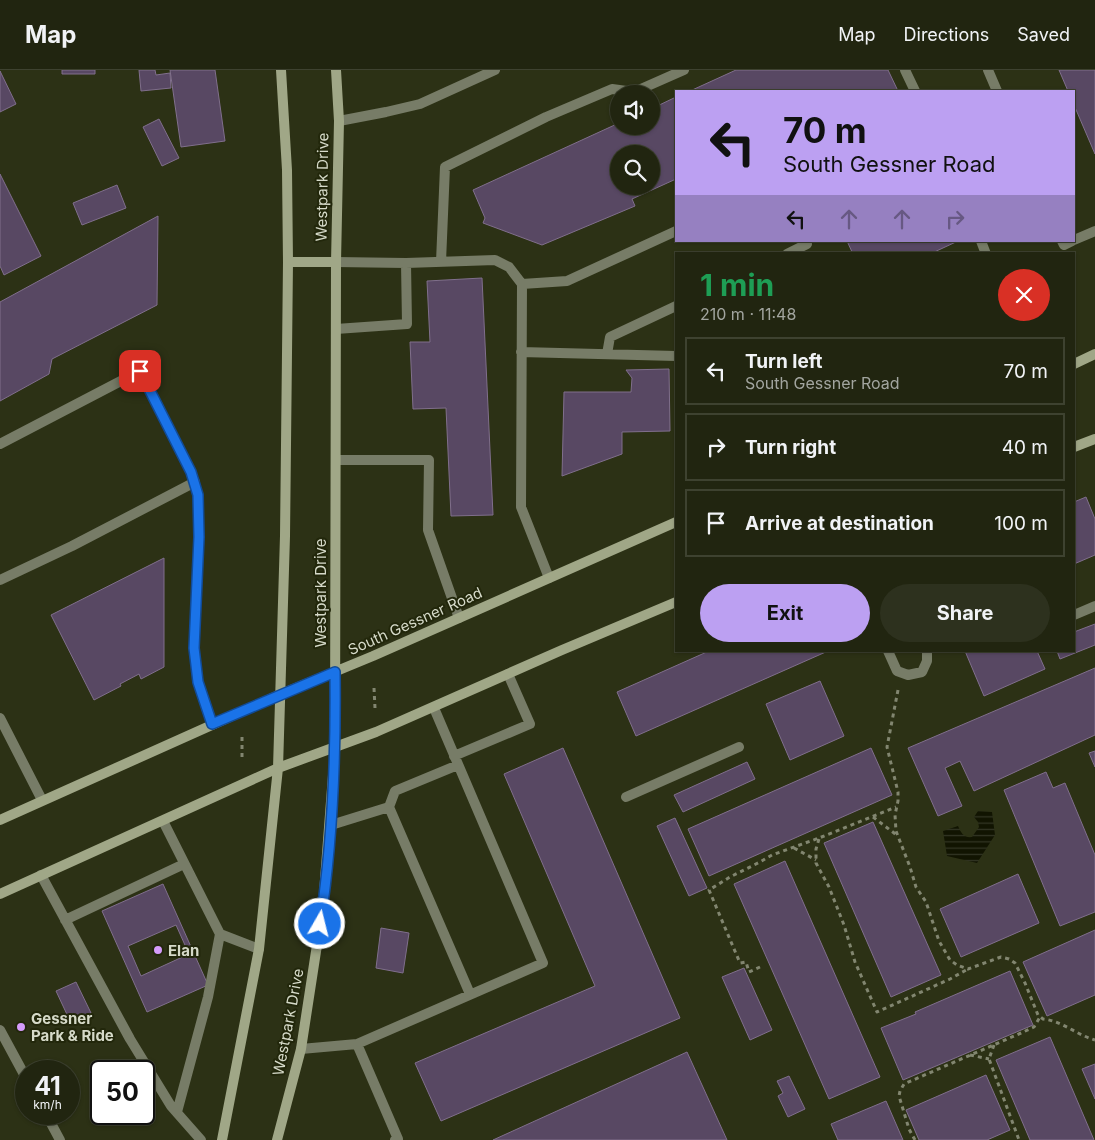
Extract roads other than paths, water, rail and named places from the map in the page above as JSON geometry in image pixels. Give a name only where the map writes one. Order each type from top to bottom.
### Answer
[{"type":"main road","points":[[222,1140],[259,949],[278,768],[285,536],[288,262],[287,170],[281,70]]},
{"type":"main road","name":"Westpark Drive","points":[[277,1140],[301,1049],[323,906],[336,749],[336,262],[339,121],[336,70]]},
{"type":"main road","points":[[288,262],[336,262]]},
{"type":"main road","points":[[1075,364],[1095,354]]},
{"type":"main road","points":[[1075,447],[1095,439]]},
{"type":"main road","name":"South Gessner Road","points":[[0,820],[212,724],[675,522]]},
{"type":"main road","points":[[0,894],[278,768],[336,749],[675,602]]},
{"type":"lane","points":[[339,121],[420,104],[495,70]]},
{"type":"lane","points":[[441,262],[445,167],[546,117],[612,89],[634,92],[684,70]]},
{"type":"lane","points":[[905,70],[915,90]]},
{"type":"lane","points":[[988,70],[997,90]]},
{"type":"lane","points":[[1075,240],[1095,231]]},
{"type":"lane","points":[[522,284],[567,281],[675,232]]},
{"type":"lane","points":[[793,252],[808,247]]},
{"type":"lane","points":[[336,262],[406,263],[495,260],[509,267],[522,284],[520,507],[549,578]]},
{"type":"lane","points":[[336,329],[407,324],[406,263]]},
{"type":"lane","points":[[607,354],[610,337],[675,306]]},
{"type":"lane","points":[[521,352],[675,356]]},
{"type":"lane","points":[[0,444],[140,371],[195,482],[198,495],[199,518],[194,648],[198,682],[212,724]]},
{"type":"lane","points":[[336,460],[429,460],[428,530],[459,618]]},
{"type":"lane","points":[[0,580],[72,546],[195,482]]},
{"type":"lane","points":[[1075,615],[1095,606]]},
{"type":"lane","points":[[888,652],[897,670],[908,675],[922,672],[927,661],[927,652]]},
{"type":"lane","points":[[470,994],[389,807],[395,792],[530,724],[508,674]]},
{"type":"lane","points":[[301,1049],[357,1044],[543,963],[434,708]]},
{"type":"lane","points":[[0,718],[42,800]]},
{"type":"lane","points":[[626,797],[739,747]]},
{"type":"lane","points":[[330,824],[389,807]]},
{"type":"lane","points":[[163,821],[220,934],[208,997],[177,1112]]},
{"type":"lane","points":[[65,920],[184,864]]},
{"type":"lane","points":[[41,875],[130,1039],[171,1106],[202,1140]]},
{"type":"lane","points":[[220,934],[259,949]]},
{"type":"lane","points":[[0,1030],[16,1060]]},
{"type":"lane","points":[[357,1044],[398,1139],[395,1140]]},
{"type":"lane","points":[[52,1125],[60,1140]]},
{"type":"place","name":"Elan","points":[[158,950]]},
{"type":"place","name":"Gessner Park & Ride","points":[[21,1027]]}]
